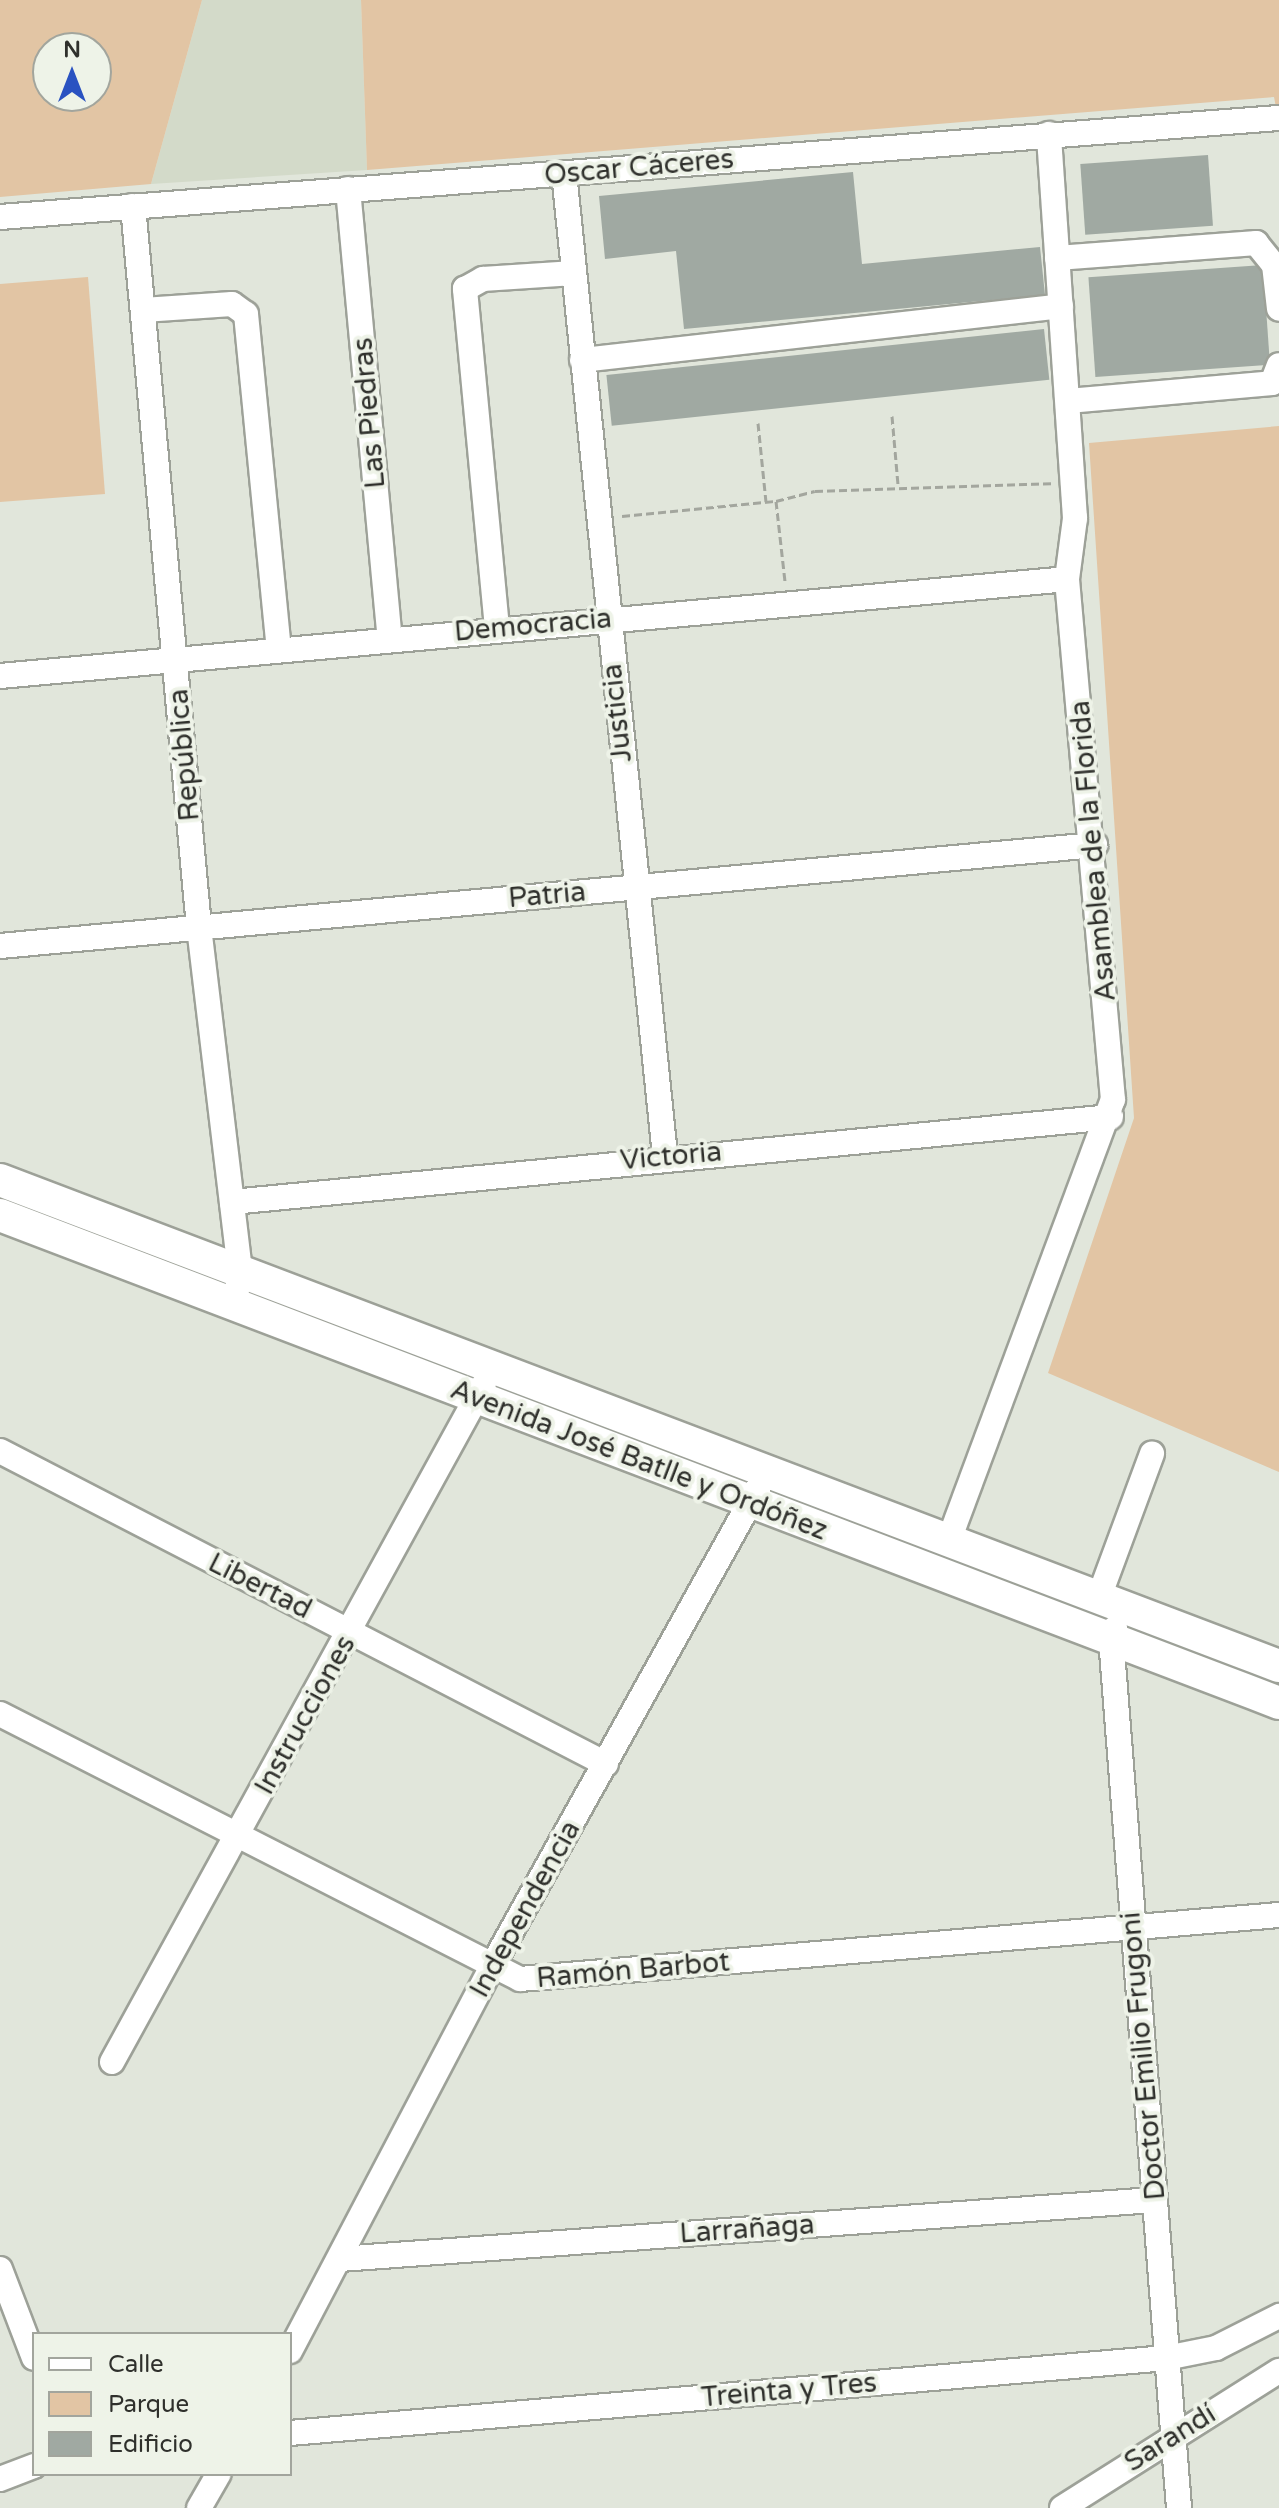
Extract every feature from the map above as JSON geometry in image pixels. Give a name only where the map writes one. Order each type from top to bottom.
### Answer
[{"type":"main road","name":"Avenida José Batlle y Ordóñez","points":[[0,1180],[1279,1666]]},
{"type":"main road","name":"Avenida José Batlle y Ordóñez","points":[[0,1215],[1279,1703]]},
{"type":"street","name":"Oscar Cáceres","points":[[0,217],[1279,118]]},
{"type":"street","name":"Asamblea de la Florida","points":[[949,1540],[1111,1117],[1095,845],[1067,579],[1072,481],[1049,134]]},
{"type":"street","name":"Justicia","points":[[564,173],[665,1156]]},
{"type":"street","name":"Las Piedras","points":[[348,189],[390,638]]},
{"type":"street","name":"República","points":[[133,206],[199,927],[240,1271],[235,1303]]},
{"type":"street","points":[[1057,258],[1256,243],[1274,265],[1279,309]]},
{"type":"street","points":[[497,628],[465,289],[483,279],[574,273]]},
{"type":"street","points":[[143,310],[238,305],[246,314],[279,649]]},
{"type":"street","points":[[582,360],[1061,306]]},
{"type":"street","points":[[1068,401],[1272,383],[1279,365]]},
{"type":"street","name":"Democracia","points":[[0,676],[497,628],[1067,579]]},
{"type":"street","name":"Patria","points":[[0,946],[1095,845]]},
{"type":"street","name":"Victoria","points":[[232,1202],[665,1156],[1111,1117]]},
{"type":"street","name":"Instrucciones","points":[[112,2062],[479,1399],[491,1365]]},
{"type":"street","name":"Libertad","points":[[0,1451],[606,1764]]},
{"type":"street","name":"Doctor Emilio Frugoni","points":[[1152,1454],[1111,1602],[1111,1638],[1179,2508]]},
{"type":"street","name":"Independencia","points":[[292,2347],[492,1966],[754,1504],[767,1472]]},
{"type":"street","name":"Ramón Barbot","points":[[0,1714],[520,1979],[1279,1915]]},
{"type":"street","name":"Larrañaga","points":[[340,2259],[1154,2200]]},
{"type":"street","points":[[0,2269],[32,2353]]},
{"type":"street","name":"Treinta y Tres","points":[[292,2433],[1166,2358],[1216,2348],[1279,2316]]},
{"type":"street","name":"Sarandí","points":[[1062,2508],[1173,2434],[1279,2371]]},
{"type":"street","points":[[0,2479],[32,2467]]},
{"type":"street","points":[[199,2508],[218,2476]]},
{"type":"path","points":[[892,416],[898,485]]},
{"type":"path","points":[[758,423],[766,502]]},
{"type":"path","points":[[598,518],[776,501],[815,491],[898,485],[912,492],[1072,481]]},
{"type":"path","points":[[776,501],[787,603]]},
{"type":"shaded area","points":[[202,0],[361,0],[367,170],[151,184]]},
{"type":"green space","points":[[0,0],[202,0],[151,184],[0,197]]},
{"type":"green space","points":[[361,0],[1279,0],[1279,123],[1274,97],[367,170]]},
{"type":"green space","points":[[88,277],[105,494],[0,502],[0,284]]},
{"type":"green space","points":[[1279,426],[1279,1472],[1048,1373],[1134,1118],[1089,443]]},
{"type":"building","points":[[1208,155],[1213,226],[1085,235],[1080,164]]},
{"type":"building","points":[[853,172],[862,264],[1040,247],[1045,295],[684,329],[676,251],[605,259],[599,196]]},
{"type":"building","points":[[1263,265],[1270,365],[1095,377],[1088,277]]},
{"type":"building","points":[[1044,329],[1049,380],[612,426],[606,375]]}]
